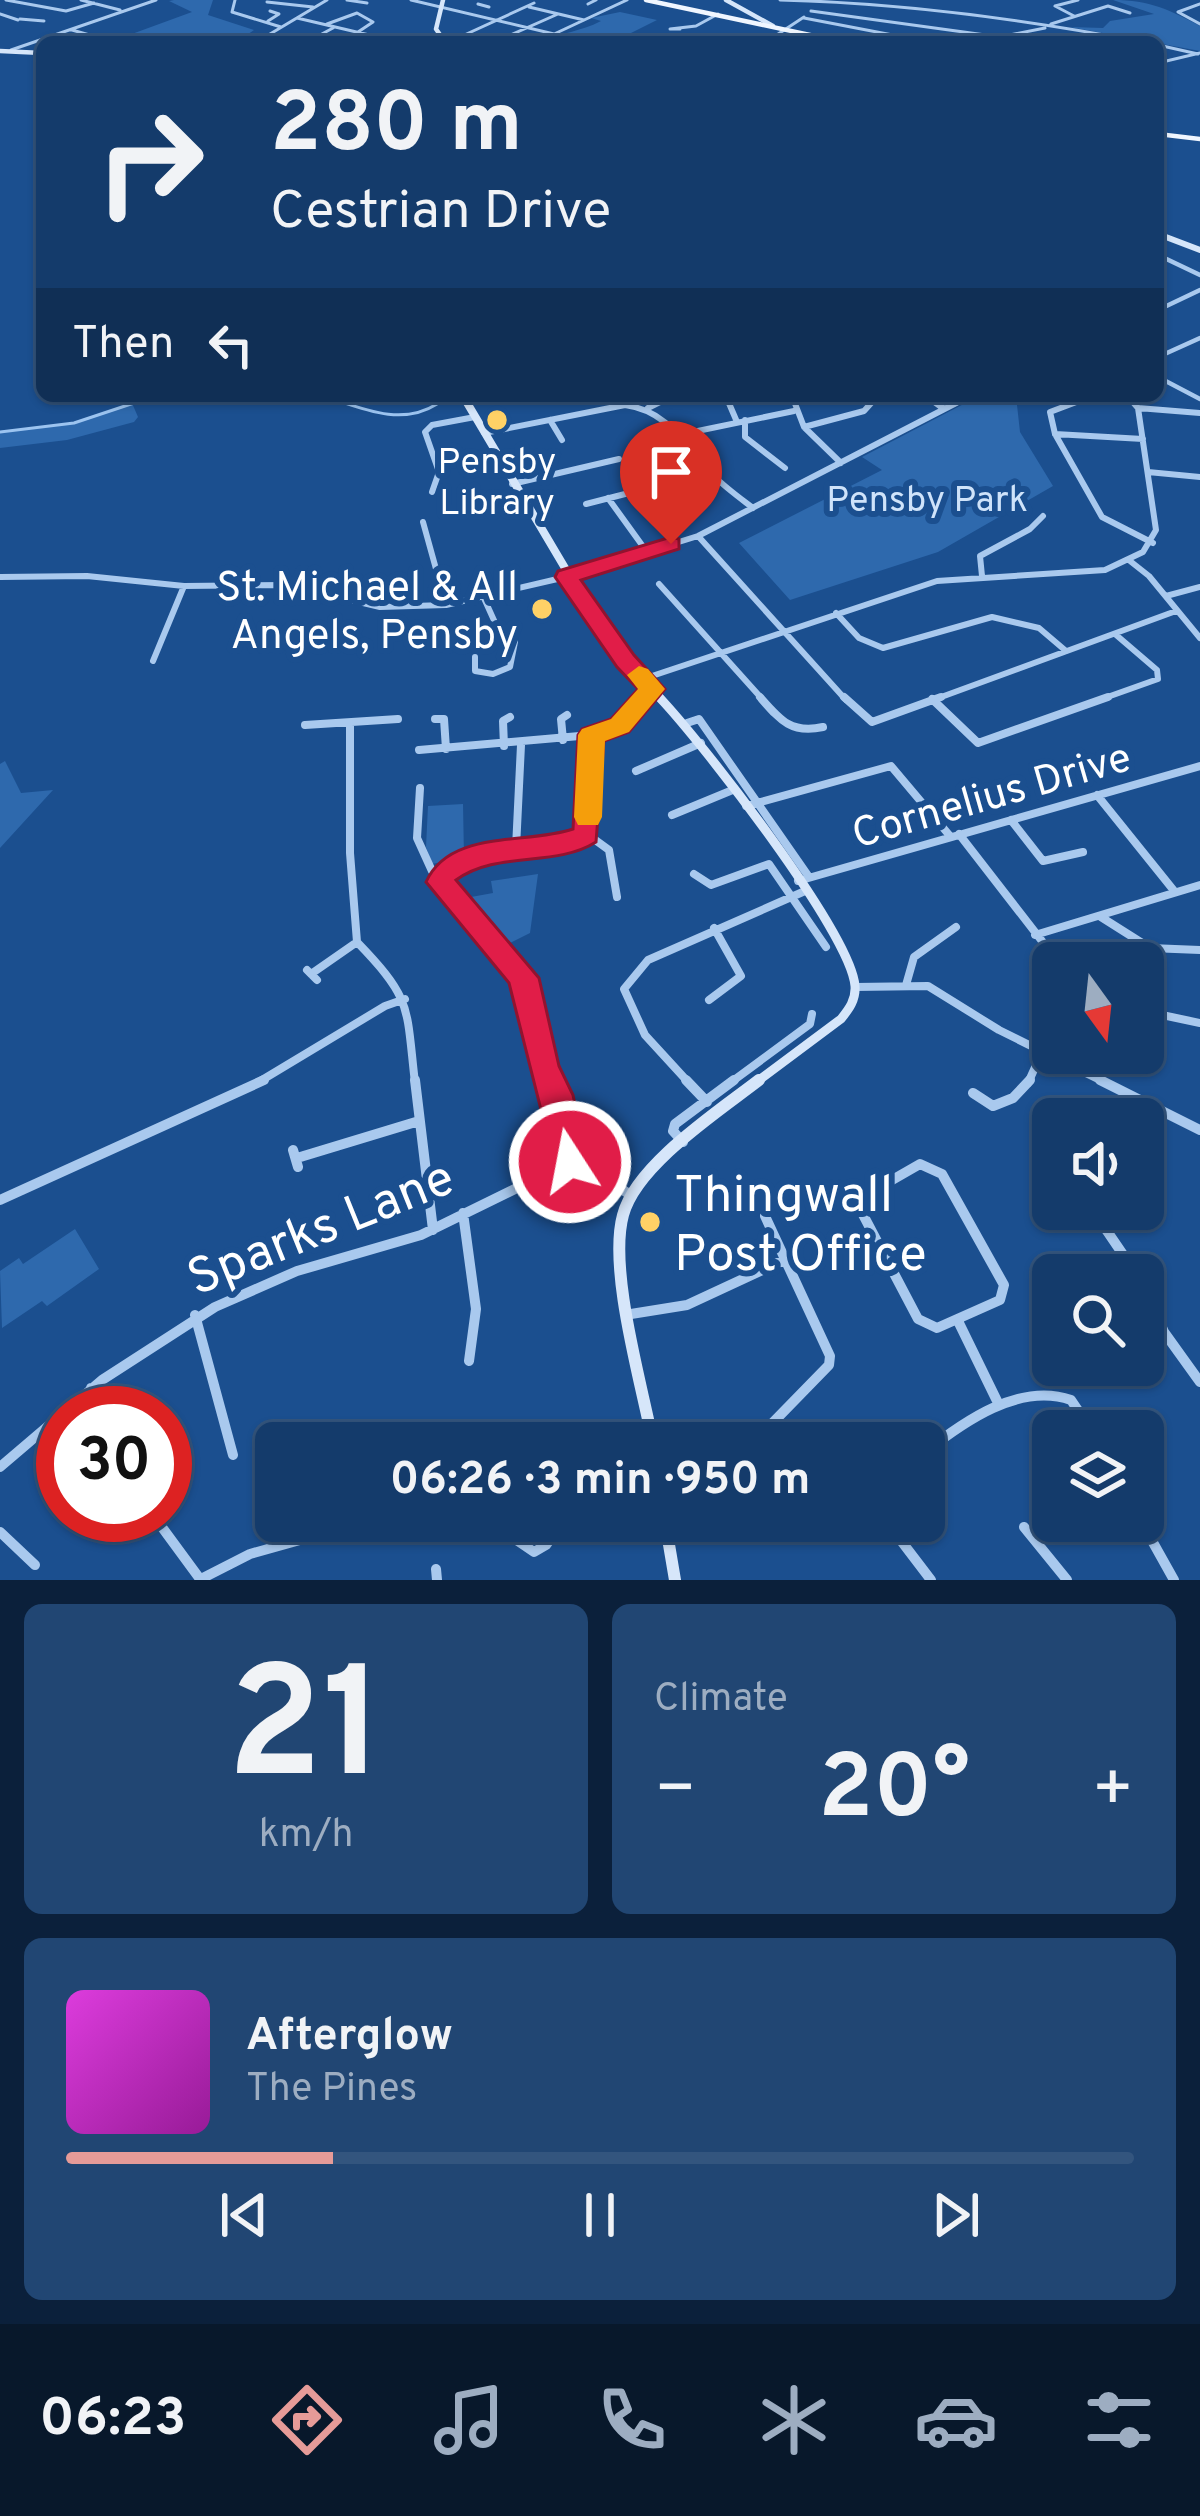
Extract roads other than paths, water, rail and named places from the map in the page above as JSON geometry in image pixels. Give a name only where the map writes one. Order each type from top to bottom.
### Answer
[{"type":"main road","points":[[440,36],[436,29],[443,0]]},
{"type":"main road","points":[[646,0],[773,26]]},
{"type":"main road","points":[[727,0],[788,33],[806,36]]},
{"type":"main road","points":[[0,51],[36,52]]},
{"type":"main road","points":[[1164,135],[1200,139]]},
{"type":"main road","points":[[1164,236],[1200,250]]},
{"type":"main road","points":[[466,402],[566,577],[643,679],[719,756],[746,806],[804,883],[847,958],[855,987],[852,1004],[841,1019],[683,1142],[629,1194],[620,1239],[649,1422]]},
{"type":"main road","points":[[669,1542],[675,1580]]},
{"type":"street","points":[[6,0],[66,11],[94,4]]},
{"type":"street","points":[[84,0],[124,11]]},
{"type":"street","points":[[50,36],[156,0]]},
{"type":"street","points":[[235,0],[232,12],[281,27]]},
{"type":"street","points":[[267,36],[327,0]]},
{"type":"street","points":[[347,0],[367,3]]},
{"type":"street","points":[[411,0],[554,34]]},
{"type":"street","points":[[588,4],[596,0]]},
{"type":"street","points":[[550,36],[627,0]]},
{"type":"street","points":[[780,0],[864,2],[1114,36]]},
{"type":"street","points":[[1077,0],[1055,6],[1090,20]]},
{"type":"street","points":[[267,2],[315,8]]},
{"type":"street","points":[[1198,2],[1178,12],[1200,24]]},
{"type":"street","points":[[454,36],[534,3]]},
{"type":"street","points":[[783,36],[818,3]]},
{"type":"street","points":[[478,4],[489,7],[478,13]]},
{"type":"street","points":[[1014,36],[1107,6],[1127,12]]},
{"type":"street","points":[[527,7],[584,20]]},
{"type":"street","points":[[266,22],[279,14],[270,11]]},
{"type":"street","points":[[811,11],[990,36]]},
{"type":"street","points":[[326,25],[357,13],[373,22],[357,36]]},
{"type":"street","points":[[0,14],[40,22]]},
{"type":"street","points":[[509,36],[558,14]]},
{"type":"street","points":[[680,29],[718,14]]},
{"type":"street","points":[[804,17],[890,36]]},
{"type":"street","points":[[297,18],[373,36]]},
{"type":"street","points":[[318,36],[334,27]]},
{"type":"street","points":[[70,29],[92,36]]},
{"type":"street","points":[[788,33],[794,36]]},
{"type":"street","points":[[960,36],[965,33]]},
{"type":"street","points":[[11,50],[36,41]]},
{"type":"street","points":[[1164,46],[1199,54]]},
{"type":"street","points":[[1164,62],[1199,54]]},
{"type":"street","points":[[1164,257],[1200,275]]},
{"type":"street","points":[[1164,307],[1200,290]]},
{"type":"street","points":[[1164,354],[1200,338]]},
{"type":"street","points":[[1164,380],[1200,399]]},
{"type":"street","points":[[648,408],[661,402]]},
{"type":"street","points":[[730,402],[748,440],[785,468]]},
{"type":"street","points":[[793,402],[804,427],[841,463]]},
{"type":"street","points":[[804,427],[864,411],[871,402]]},
{"type":"street","points":[[934,402],[944,409]]},
{"type":"street","points":[[0,577],[87,576],[184,586],[287,585],[380,607],[446,605],[566,577],[698,536],[958,402]]},
{"type":"street","points":[[1078,402],[1050,412],[1055,434],[1102,518],[1153,543]]},
{"type":"street","points":[[643,679],[937,581],[1078,574],[1130,560],[1153,543],[1155,513],[1138,408],[1132,402]]},
{"type":"street","points":[[484,433],[626,405],[648,408],[753,508]]},
{"type":"street","points":[[1138,408],[1200,413]]},
{"type":"street","points":[[512,484],[623,458],[654,440],[794,411]]},
{"type":"street","points":[[432,492],[439,472],[425,431],[432,425],[475,417]]},
{"type":"street","points":[[550,420],[562,440]]},
{"type":"street","points":[[1055,434],[1143,439]]},
{"type":"street","points":[[674,471],[688,482],[710,472]]},
{"type":"street","points":[[1148,472],[1200,477]]},
{"type":"street","points":[[586,504],[629,493]]},
{"type":"street","points":[[608,499],[646,552]]},
{"type":"street","points":[[982,576],[976,560],[984,552],[1036,527],[1044,516]]},
{"type":"street","points":[[423,522],[446,605]]},
{"type":"street","points":[[698,536],[867,721],[1176,611]]},
{"type":"street","points":[[1130,560],[1200,638]]},
{"type":"street","points":[[659,584],[785,724],[804,731],[823,728]]},
{"type":"street","points":[[153,661],[184,586]]},
{"type":"street","points":[[1166,596],[1200,586]]},
{"type":"street","points":[[475,657],[471,673],[503,672],[510,667],[515,650],[515,643],[497,627],[483,596]]},
{"type":"street","points":[[836,613],[859,638],[883,648],[992,617],[1039,628],[1067,652]]},
{"type":"street","points":[[932,699],[978,743],[1158,679],[1157,670],[1115,634]]},
{"type":"street","points":[[419,751],[592,735],[620,725],[653,689]]},
{"type":"street","points":[[561,717],[563,740]]},
{"type":"street","points":[[304,725],[398,719]]},
{"type":"street","points":[[435,719],[445,719],[446,749]]},
{"type":"street","points":[[503,719],[504,746]]},
{"type":"street","points":[[687,723],[699,719],[719,756],[759,802],[804,883]]},
{"type":"street","points":[[350,723],[350,853],[357,942],[405,999],[433,1230]]},
{"type":"street","points":[[586,834],[592,735]]},
{"type":"street","points":[[636,771],[660,753],[702,742]]},
{"type":"street","points":[[516,848],[520,745]]},
{"type":"street","points":[[746,806],[891,766],[955,835],[1041,942]]},
{"type":"street","name":"Cornelius Drive","points":[[707,1102],[626,1007],[625,989],[648,959],[791,895],[804,883],[955,835],[1199,768]]},
{"type":"street","points":[[420,788],[417,838],[440,882],[523,978],[570,1162],[580,1162],[629,1194]]},
{"type":"street","points":[[672,815],[735,788]]},
{"type":"street","points":[[1097,795],[1176,892]]},
{"type":"street","points":[[1011,820],[1041,860],[1083,852]]},
{"type":"street","points":[[440,882],[460,862],[516,848],[574,842],[586,834]]},
{"type":"street","points":[[586,834],[609,850],[617,897]]},
{"type":"street","points":[[694,874],[712,884],[769,864],[813,938],[826,947]]},
{"type":"street","points":[[1035,935],[1200,885]]},
{"type":"street","points":[[1100,916],[1150,948],[1200,950]]},
{"type":"street","points":[[906,985],[903,973],[909,960],[956,927]]},
{"type":"street","points":[[714,928],[741,973]]},
{"type":"street","points":[[312,975],[357,942]]},
{"type":"street","points":[[728,1002],[713,996],[741,973],[753,973]]},
{"type":"street","points":[[855,987],[928,986],[1032,1046]]},
{"type":"street","points":[[0,1200],[280,1073],[385,1006],[405,999]]},
{"type":"street","points":[[683,1142],[673,1131],[675,1124],[810,1024],[812,1014]]},
{"type":"street","points":[[1164,1015],[1200,1023]]},
{"type":"street","points":[[973,1093],[996,1110],[1020,1096],[1035,1074]]},
{"type":"street","points":[[1087,1074],[1200,1130]]},
{"type":"street","points":[[296,1158],[419,1121]]},
{"type":"street","name":"Sparks Lane","points":[[94,1386],[195,1315],[298,1270],[433,1230],[570,1162]]},
{"type":"street","points":[[920,1163],[942,1174],[1004,1285],[1000,1300],[958,1321],[937,1328],[918,1319],[859,1208],[866,1195],[920,1163]]},
{"type":"street","points":[[463,1213],[471,1247],[475,1348],[469,1361]]},
{"type":"street","points":[[764,1216],[830,1356],[830,1365],[774,1422]]},
{"type":"street","points":[[632,1314],[687,1305],[784,1260]]},
{"type":"street","points":[[195,1315],[233,1455]]},
{"type":"street","points":[[958,1321],[999,1405]]},
{"type":"street","points":[[1164,1332],[1200,1382]]},
{"type":"street","points":[[945,1440],[1018,1398],[1065,1396],[1080,1410]]},
{"type":"street","name":"Sparks Lane","points":[[0,1467],[36,1436]]},
{"type":"street","points":[[1024,1527],[1067,1580]]},
{"type":"street","points":[[0,1532],[35,1565]]},
{"type":"street","points":[[168,1542],[181,1548],[200,1580],[250,1555],[294,1542]]},
{"type":"street","points":[[520,1542],[534,1552]]},
{"type":"street","points":[[534,1552],[549,1542]]},
{"type":"street","points":[[902,1542],[931,1580]]},
{"type":"street","points":[[1153,1542],[1174,1580]]},
{"type":"street","points":[[533,1567],[534,1552]]},
{"type":"waterway","points":[[0,432],[74,423],[137,402]]},
{"type":"waterway","points":[[342,402],[395,415],[437,404]]},
{"type":"place","name":"Pensby Library","points":[[497,420]]},
{"type":"place","name":"St. Michael & All Angels, Pensby","points":[[542,609]]},
{"type":"place","name":"Thingwall Post Office","points":[[650,1222]]},
{"type":"park label","name":"Pensby Park","points":[[927,498]]}]
